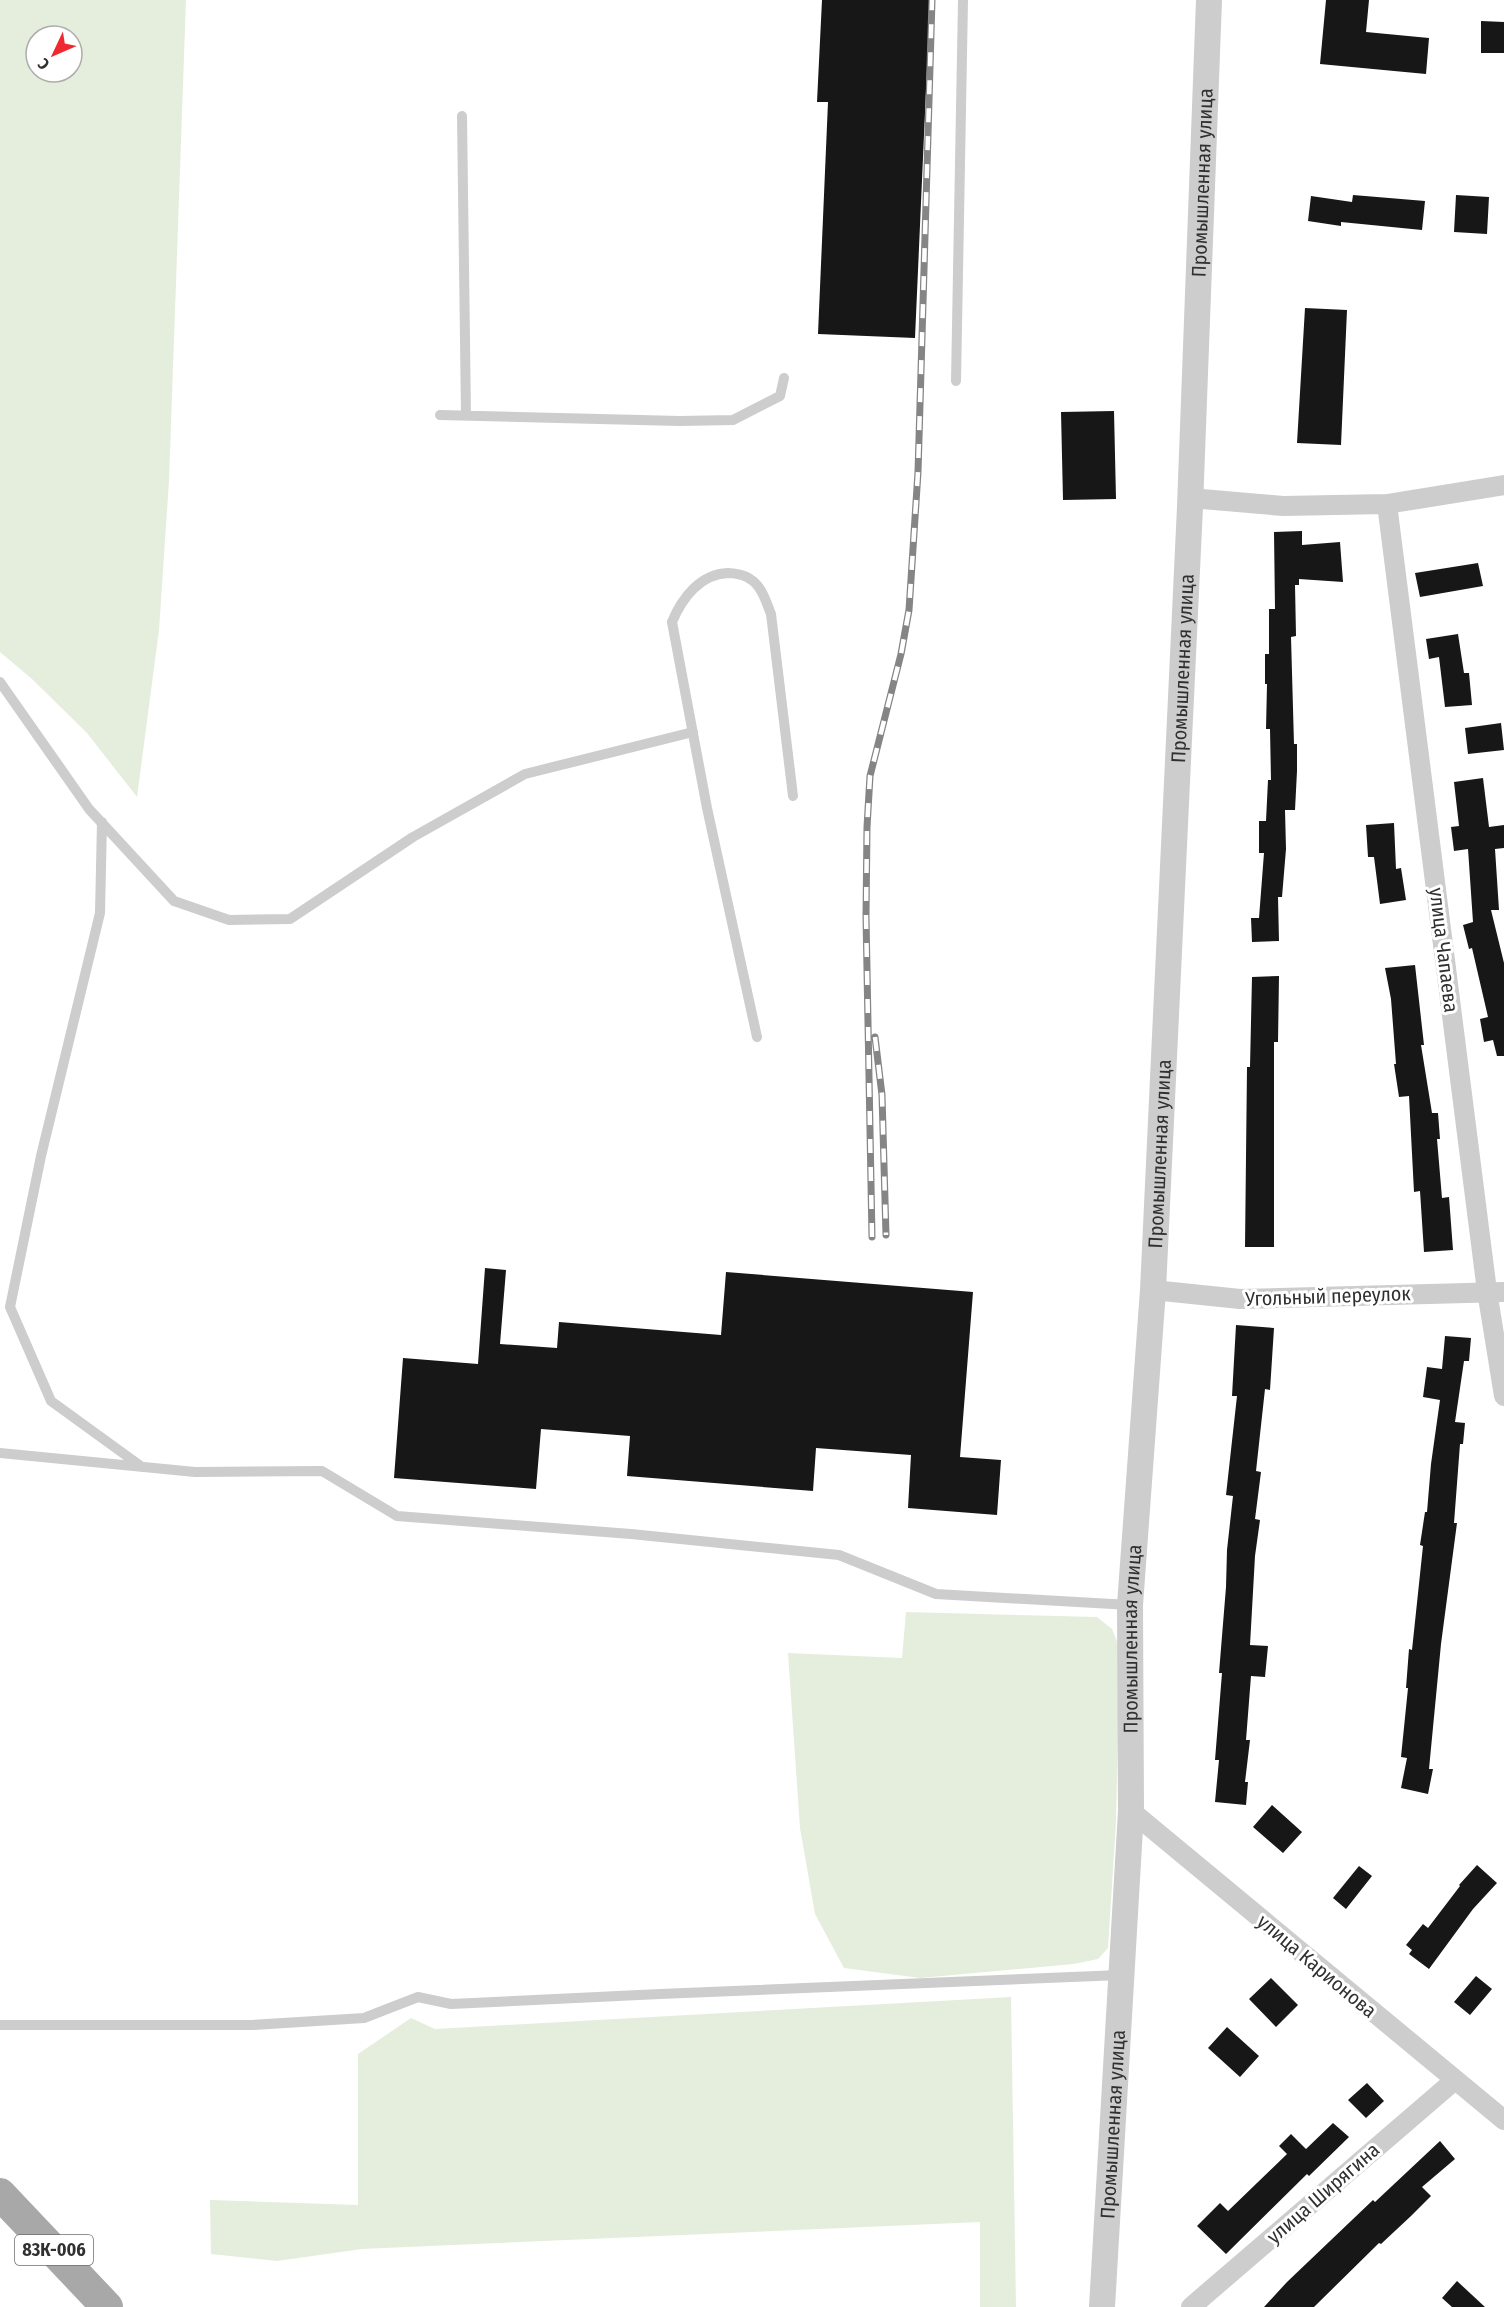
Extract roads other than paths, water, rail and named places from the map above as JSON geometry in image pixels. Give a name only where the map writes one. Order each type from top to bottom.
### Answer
[{"type":"main road","name":"83К-006","points":[[0,2194],[107,2307]]},
{"type":"street","name":"Промышленная улица","points":[[1102,2307],[1131,1811],[1130,1605],[1153,1290],[1190,498],[1209,0]]},
{"type":"street","points":[[1190,498],[1283,506],[1387,504],[1504,485]]},
{"type":"street","name":"улица Чапаева","points":[[1387,504],[1496,1292],[1504,1396]]},
{"type":"street","name":"Угольный переулок","points":[[1153,1290],[1240,1299],[1496,1292]]},
{"type":"street","name":"улица Карионова","points":[[1131,1811],[1504,2120]]},
{"type":"street","name":"улица Ширягина","points":[[1191,2307],[1455,2080]]},
{"type":"lane","points":[[956,381],[963,0]]},
{"type":"lane","points":[[462,116],[466,415]]},
{"type":"lane","points":[[440,415],[680,422],[733,420],[780,396],[784,378]]},
{"type":"lane","points":[[757,1036],[672,622],[678,607],[699,583],[708,577],[720,573],[734,573],[750,579],[764,594],[771,614],[793,796]]},
{"type":"lane","points":[[0,682],[89,809],[174,901],[229,920],[290,919],[413,837],[525,774],[693,732]]},
{"type":"lane","points":[[102,822],[100,913],[41,1156],[10,1307],[51,1401],[142,1467]]},
{"type":"lane","points":[[0,1453],[195,1472],[322,1471],[397,1516],[631,1534],[839,1555],[936,1594],[1130,1605]]},
{"type":"lane","points":[[0,2025],[252,2025],[364,2018],[418,1997],[451,2004],[1121,1975]]},
{"type":"railway","points":[[872,1237],[866,916],[867,827],[870,776],[901,654],[909,610],[918,472],[932,0]]},
{"type":"railway","points":[[875,1037],[882,1095],[886,1235]]}]
